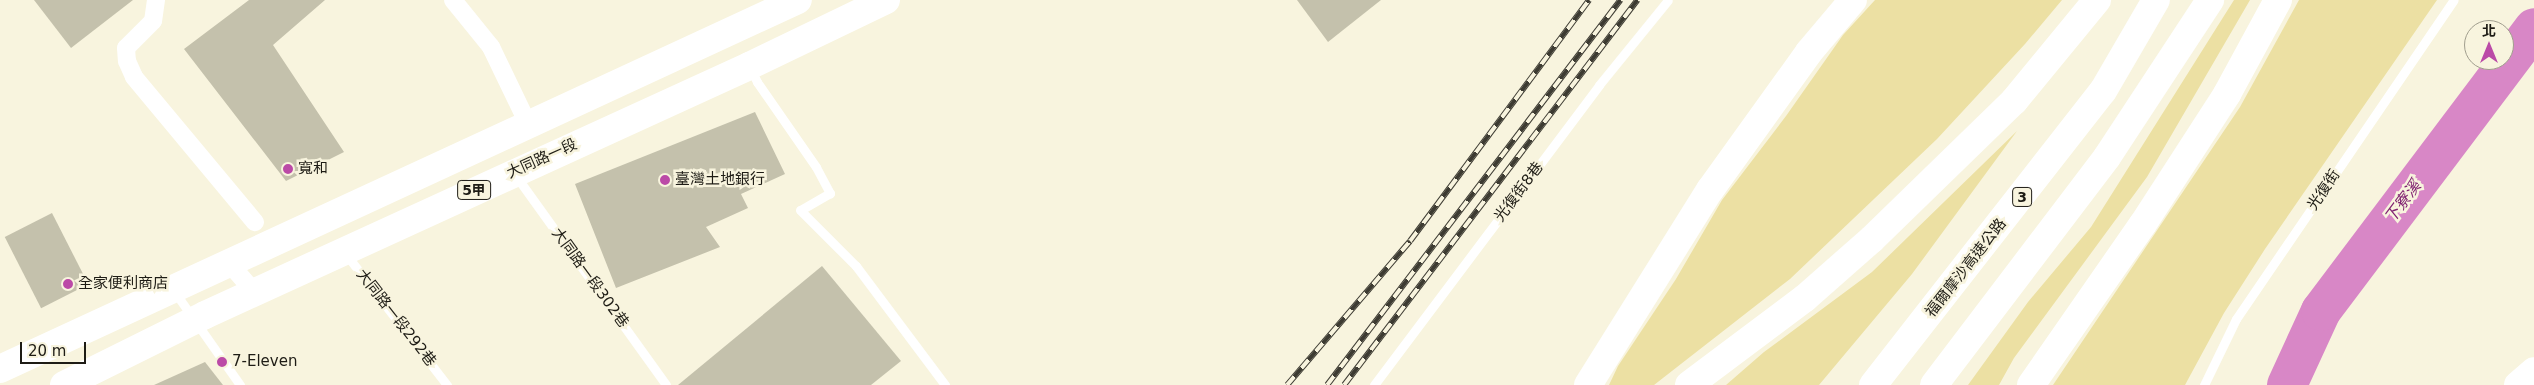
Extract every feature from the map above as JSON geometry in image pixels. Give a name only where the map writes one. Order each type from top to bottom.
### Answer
[{"type":"main road","name":"5甲","points":[[0,369],[798,0]]},
{"type":"main road","points":[[1588,385],[1710,190],[1809,52],[1854,0]]},
{"type":"main road","points":[[1689,385],[1805,298],[1872,239],[2014,101],[2097,0]]},
{"type":"main road","name":"福爾摩沙高速公路","points":[[1873,385],[2103,91],[2156,0]]},
{"type":"main road","points":[[1934,385],[2107,157],[2210,0]]},
{"type":"main road","points":[[2031,385],[2143,224],[2211,118],[2278,0]]},
{"type":"main road","name":"大同路一段","points":[[64,385],[254,292],[513,172],[749,66],[875,2]]},
{"type":"main road","points":[[2518,385],[2534,371]]},
{"type":"street","points":[[156,0],[152,21],[126,48],[127,61],[134,77],[255,222]]},
{"type":"street","points":[[453,0],[491,47],[528,124]]},
{"type":"street","points":[[229,263],[254,292]]},
{"type":"lane","name":"光復街8巷","points":[[1374,385],[1599,85],[1668,0]]},
{"type":"lane","name":"光復街","points":[[2204,385],[2236,319],[2454,0]]},
{"type":"lane","points":[[749,66],[757,82],[816,167],[830,193],[800,210],[856,266],[945,385]]},
{"type":"lane","name":"大同路一段302巷","points":[[513,172],[666,385]]},
{"type":"lane","name":"大同路一段292巷","points":[[344,251],[448,385]]},
{"type":"lane","points":[[172,289],[193,322],[240,385]]},
{"type":"shaded area","points":[[1875,0],[2062,0],[2025,44],[1937,139],[1790,279],[1654,385],[1609,385],[1618,366],[1676,279],[1722,200],[1786,116],[1843,35]]},
{"type":"shaded area","points":[[2234,0],[2250,0],[2147,177],[2014,358],[1999,385],[1968,385],[2028,302],[2091,227]]},
{"type":"shaded area","points":[[2299,0],[2437,0],[2265,249],[2224,313],[2185,385],[2053,385],[2240,107]]},
{"type":"shaded area","points":[[2017,131],[1912,274],[1819,385],[1726,385],[1764,352],[1872,272]]},
{"type":"building","points":[[34,0],[133,0],[71,48]]},
{"type":"building","points":[[249,0],[325,0],[273,45],[344,152],[286,181],[184,49]]},
{"type":"building","points":[[1297,0],[1381,0],[1328,42]]},
{"type":"building","points":[[755,112],[785,174],[741,194],[748,208],[706,227],[720,247],[616,288],[575,184]]},
{"type":"building","points":[[52,213],[88,284],[41,308],[5,237]]},
{"type":"building","points":[[822,266],[901,361],[871,385],[678,385]]},
{"type":"building","points":[[205,362],[223,385],[154,385]]},
{"type":"waterway","name":"下寮溪","points":[[2287,385],[2321,311],[2534,28]]},
{"type":"railway","points":[[1287,385],[1410,241],[1589,0]]},
{"type":"railway","points":[[1327,385],[1620,0]]},
{"type":"railway","points":[[1344,385],[1637,0]]},
{"type":"place","name":"寬和","points":[[288,169]]},
{"type":"place","name":"臺灣土地銀行","points":[[665,180]]},
{"type":"place","name":"全家便利商店","points":[[68,284]]},
{"type":"place","name":"7-Eleven","points":[[222,362]]}]
